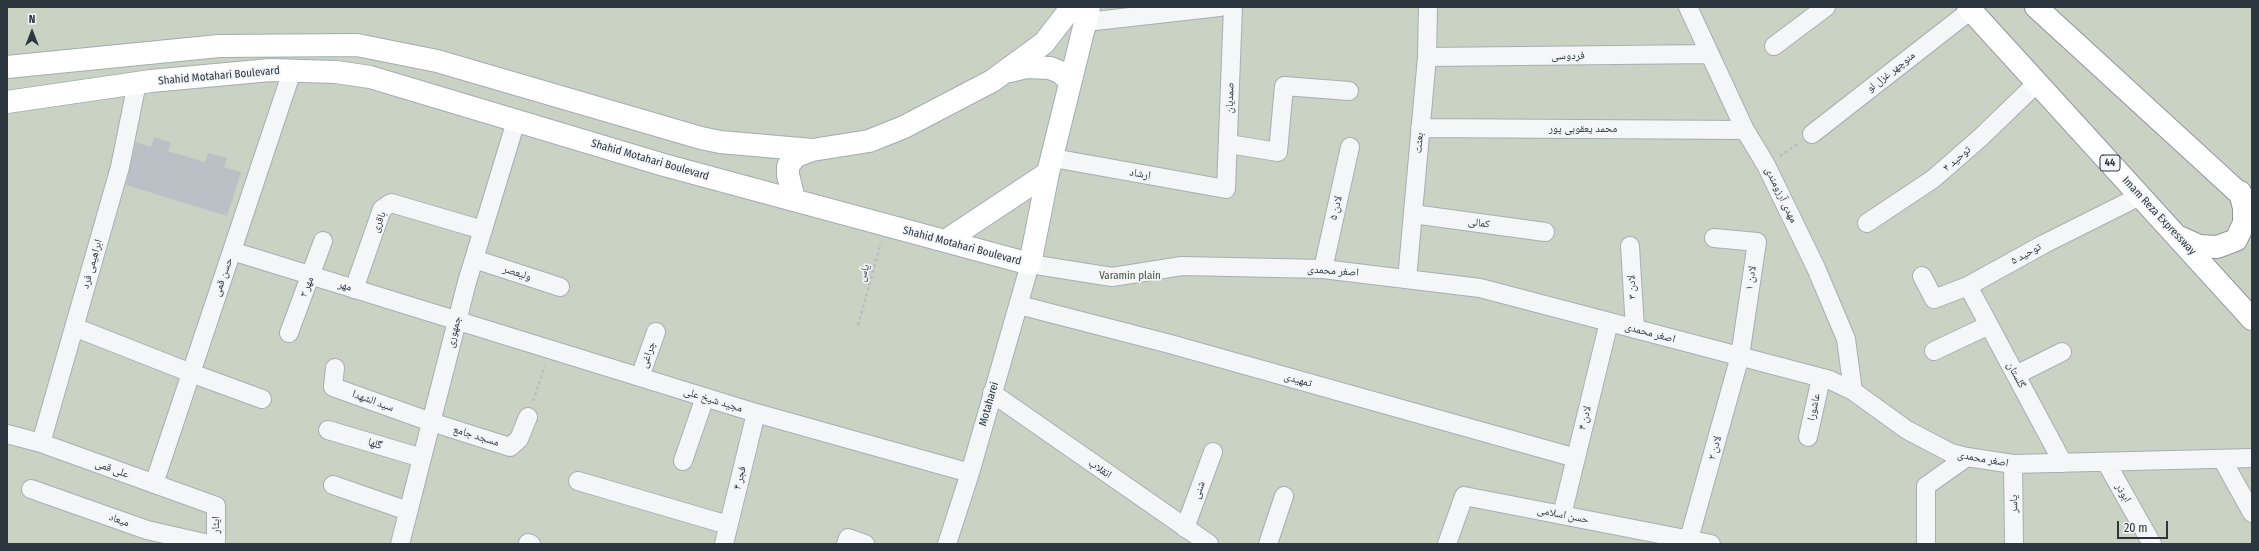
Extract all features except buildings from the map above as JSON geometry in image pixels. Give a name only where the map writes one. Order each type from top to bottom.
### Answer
[{"type":"main road","points":[[794,199],[788,175],[788,166],[796,156],[812,150],[870,141],[938,110],[1008,72],[1044,43],[1068,12],[1069,7]]},
{"type":"main road","points":[[2036,7],[2246,198],[2244,223],[2236,240],[2217,247],[2199,246],[2178,236]]},
{"type":"main road","name":"Imam Reza Expressway","points":[[1969,8],[2252,319]]},
{"type":"main road","name":"Shahid Motahari Boulevard","points":[[7,102],[137,83],[270,70],[336,72],[370,77],[664,165],[947,240],[1030,264],[1050,166],[1070,81],[1088,14]]},
{"type":"main road","points":[[7,67],[219,46],[357,45],[437,61],[701,138],[720,142],[812,150]]},
{"type":"main road","points":[[1008,72],[1026,67],[1050,68],[1060,72],[1070,81]]},
{"type":"main road","points":[[754,188],[768,186],[776,182],[778,164],[767,147]]},
{"type":"main road","points":[[947,240],[1050,166]]},
{"type":"street","points":[[1088,14],[1220,7]]},
{"type":"street","name":"صمدیان","points":[[1226,189],[1229,144],[1233,7]]},
{"type":"street","name":"بعثت","points":[[1407,279],[1427,57],[1428,7]]},
{"type":"street","name":"مهدی آرزومندی","points":[[1688,7],[1745,130],[1766,165],[1816,268],[1846,339],[1853,391]]},
{"type":"street","points":[[1774,46],[1826,7]]},
{"type":"street","name":"منوچهر غزل لو","points":[[1812,134],[1969,8]]},
{"type":"street","name":"فردوسی","points":[[1427,57],[1710,54]]},
{"type":"street","name":"حسن قمی","points":[[154,484],[292,71]]},
{"type":"street","name":"ابراهیمی فرد","points":[[41,443],[120,167],[137,83]]},
{"type":"street","name":"توحید ۴","points":[[1867,223],[1933,179],[1980,138],[2037,83]]},
{"type":"street","points":[[1229,144],[1278,152],[1284,86],[1349,91]]},
{"type":"street","name":"جمهوری","points":[[400,544],[474,259],[516,121]]},
{"type":"street","name":"محمد یعقوبی پور","points":[[1420,128],[1745,130]]},
{"type":"street","name":"لادن ۵","points":[[1323,269],[1350,148]]},
{"type":"street","name":"ارشاد","points":[[1050,166],[1226,189]]},
{"type":"street","name":"توحید ۵","points":[[1922,276],[1934,298],[1968,286],[2044,244],[2140,196]]},
{"type":"street","name":"باقری","points":[[354,290],[382,209],[391,203],[483,230]]},
{"type":"street","name":"کمالی","points":[[1413,214],[1545,232]]},
{"type":"street","name":"لادن ۱","points":[[1714,238],[1757,242],[1740,356]]},
{"type":"street","name":"مهر ۲","points":[[289,333],[312,276],[323,241]]},
{"type":"street","name":"لادن ۳","points":[[1630,246],[1634,329]]},
{"type":"street","name":"مهر","points":[[232,252],[457,322]]},
{"type":"street","name":"ولیعصر","points":[[474,259],[560,287]]},
{"type":"street","name":"اصغر محمدی","points":[[1030,264],[1112,277],[1182,266],[1323,269],[1480,288],[1821,378],[1853,391],[1907,430],[1951,453],[1967,457],[2013,464],[2252,458]]},
{"type":"street","name":"Motaharei","points":[[947,544],[970,473],[1030,264]]},
{"type":"street","name":"گلستان","points":[[1968,286],[2063,463]]},
{"type":"street","name":"تمهیدی","points":[[1019,305],[1170,344],[1576,458]]},
{"type":"street","name":"مجید شیخ علی","points":[[457,322],[756,413],[970,473]]},
{"type":"street","name":"لادن ۴","points":[[1562,515],[1609,322]]},
{"type":"street","points":[[1934,351],[1989,325]]},
{"type":"street","points":[[74,327],[262,399]]},
{"type":"street","name":"چراغی","points":[[640,377],[656,332]]},
{"type":"street","points":[[2016,375],[2062,352]]},
{"type":"street","name":"لادن ۲","points":[[1689,539],[1740,356]]},
{"type":"street","name":"سید الشهدا","points":[[335,368],[333,387],[431,422]]},
{"type":"street","name":"عاشورا","points":[[1808,437],[1821,378]]},
{"type":"street","name":"انقلاب","points":[[992,393],[1209,544]]},
{"type":"street","points":[[683,461],[705,397]]},
{"type":"street","name":"فجر ۴","points":[[724,544],[756,413]]},
{"type":"street","name":"مسجد جامع","points":[[431,422],[510,447],[518,439],[528,417]]},
{"type":"street","name":"گلها","points":[[328,430],[422,458]]},
{"type":"street","name":"علی قمی","points":[[7,434],[41,443],[216,506]]},
{"type":"street","name":"شنی","points":[[1186,528],[1213,452]]},
{"type":"street","points":[[1926,544],[1926,486],[1967,457]]},
{"type":"street","points":[[2222,459],[2252,513]]},
{"type":"street","name":"ابوذر","points":[[2106,462],[2152,544]]},
{"type":"street","name":"یاسر","points":[[2013,464],[2014,544]]},
{"type":"street","points":[[578,481],[728,525]]},
{"type":"street","points":[[333,485],[408,511]]},
{"type":"street","name":"میعاد","points":[[30,489],[147,530],[209,544]]},
{"type":"street","points":[[1268,544],[1284,496]]},
{"type":"street","name":"حسن اسلامی","points":[[1447,544],[1464,496],[1711,544]]},
{"type":"street","name":"ایثار","points":[[216,506],[216,544]]},
{"type":"street","points":[[846,544],[848,538],[865,544]]},
{"type":"path","points":[[1766,165],[1812,134]]},
{"type":"path","name":"یاس","points":[[858,326],[886,225]]},
{"type":"path","points":[[528,417],[550,350]]},
{"type":"green space","name":"Varamin plain","points":[[7,7],[2252,7],[2252,544],[7,544]]}]
